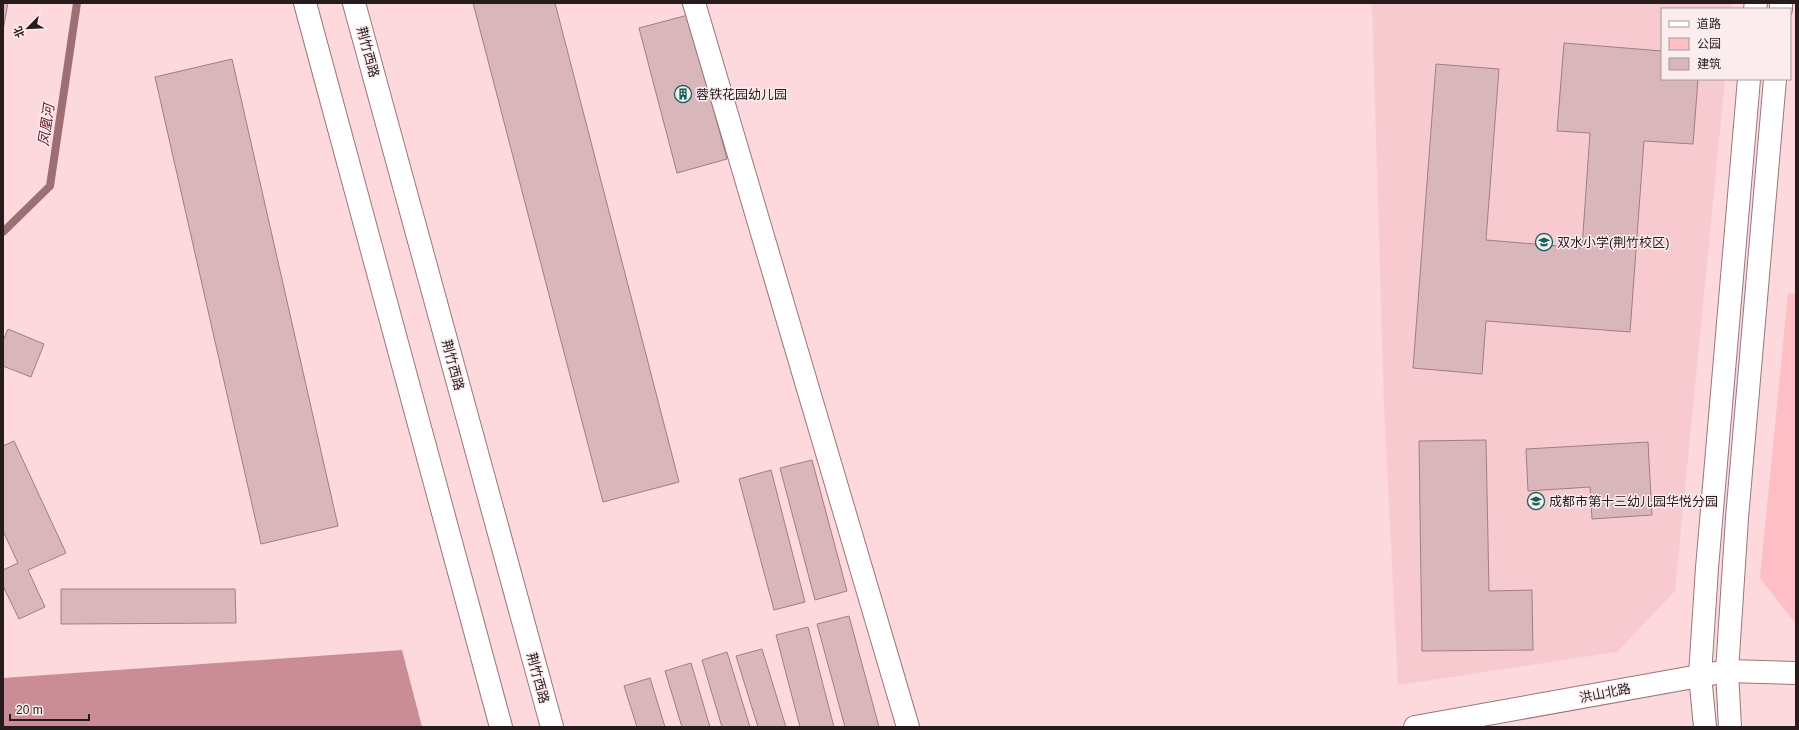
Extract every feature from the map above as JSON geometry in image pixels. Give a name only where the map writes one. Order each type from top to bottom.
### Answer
[{"type":"street","points":[[304,3],[501,727]]},
{"type":"street","name":"荆竹西路","points":[[354,3],[552,727]]},
{"type":"street","points":[[694,3],[908,727]]},
{"type":"street","points":[[1705,727],[1700,675],[1749,80]]},
{"type":"street","points":[[1730,727],[1727,671],[1737,518],[1775,80]]},
{"type":"street","name":"洪山北路","points":[[1415,727],[1500,713],[1727,671],[1796,673]]},
{"type":"shaded area","name":"双水小学(荆竹校区)","points":[[1372,3],[1733,3],[1732,8],[1661,8],[1661,80],[1725,80],[1675,591],[1617,652],[1398,685],[1384,405]]},
{"type":"shaded area","points":[[402,650],[422,727],[3,727],[3,678]]},
{"type":"green space","points":[[1788,293],[1796,294],[1796,624],[1760,578]]},
{"type":"building","points":[[3,3],[8,3],[3,30]]},
{"type":"building","points":[[473,3],[555,3],[679,482],[603,502]]},
{"type":"building","name":"蓉铁花园幼儿园","points":[[688,15],[727,159],[677,173],[639,28]]},
{"type":"building","points":[[1564,43],[1661,51],[1661,80],[1698,80],[1693,144],[1644,141],[1630,332],[1486,321],[1482,374],[1413,368],[1436,64],[1499,69],[1486,240],[1582,248],[1590,133],[1557,131]]},
{"type":"building","points":[[232,59],[338,526],[261,544],[155,77]]},
{"type":"building","points":[[8,329],[44,344],[31,377],[3,366],[3,341]]},
{"type":"building","points":[[1486,440],[1489,591],[1532,590],[1533,650],[1422,651],[1419,441]]},
{"type":"building","points":[[14,441],[66,553],[28,570],[45,607],[19,619],[3,586],[3,570],[18,563],[3,531],[3,446]]},
{"type":"building","points":[[1648,442],[1652,515],[1592,519],[1590,487],[1528,491],[1526,449]]},
{"type":"building","points":[[812,460],[847,591],[815,600],[780,468]]},
{"type":"building","points":[[771,470],[805,602],[774,610],[739,479]]},
{"type":"building","points":[[61,589],[235,589],[236,623],[61,624]]},
{"type":"building","points":[[849,616],[879,727],[845,727],[817,624]]},
{"type":"building","points":[[808,627],[834,727],[800,727],[776,635]]},
{"type":"building","points":[[762,649],[786,727],[758,727],[736,656]]},
{"type":"building","points":[[727,652],[750,727],[722,727],[702,660]]},
{"type":"building","points":[[691,663],[710,727],[682,727],[665,671]]},
{"type":"building","points":[[650,678],[665,727],[637,727],[624,686]]},
{"type":"waterway","name":"凤凰河","points":[[3,232],[50,186],[77,3]]},
{"type":"place","name":"蓉铁花园幼儿园","points":[[683,94]]},
{"type":"place","name":"双水小学(荆竹校区)","points":[[1544,242]]},
{"type":"place","name":"成都市第十三幼儿园华悦分园","points":[[1536,501]]}]
